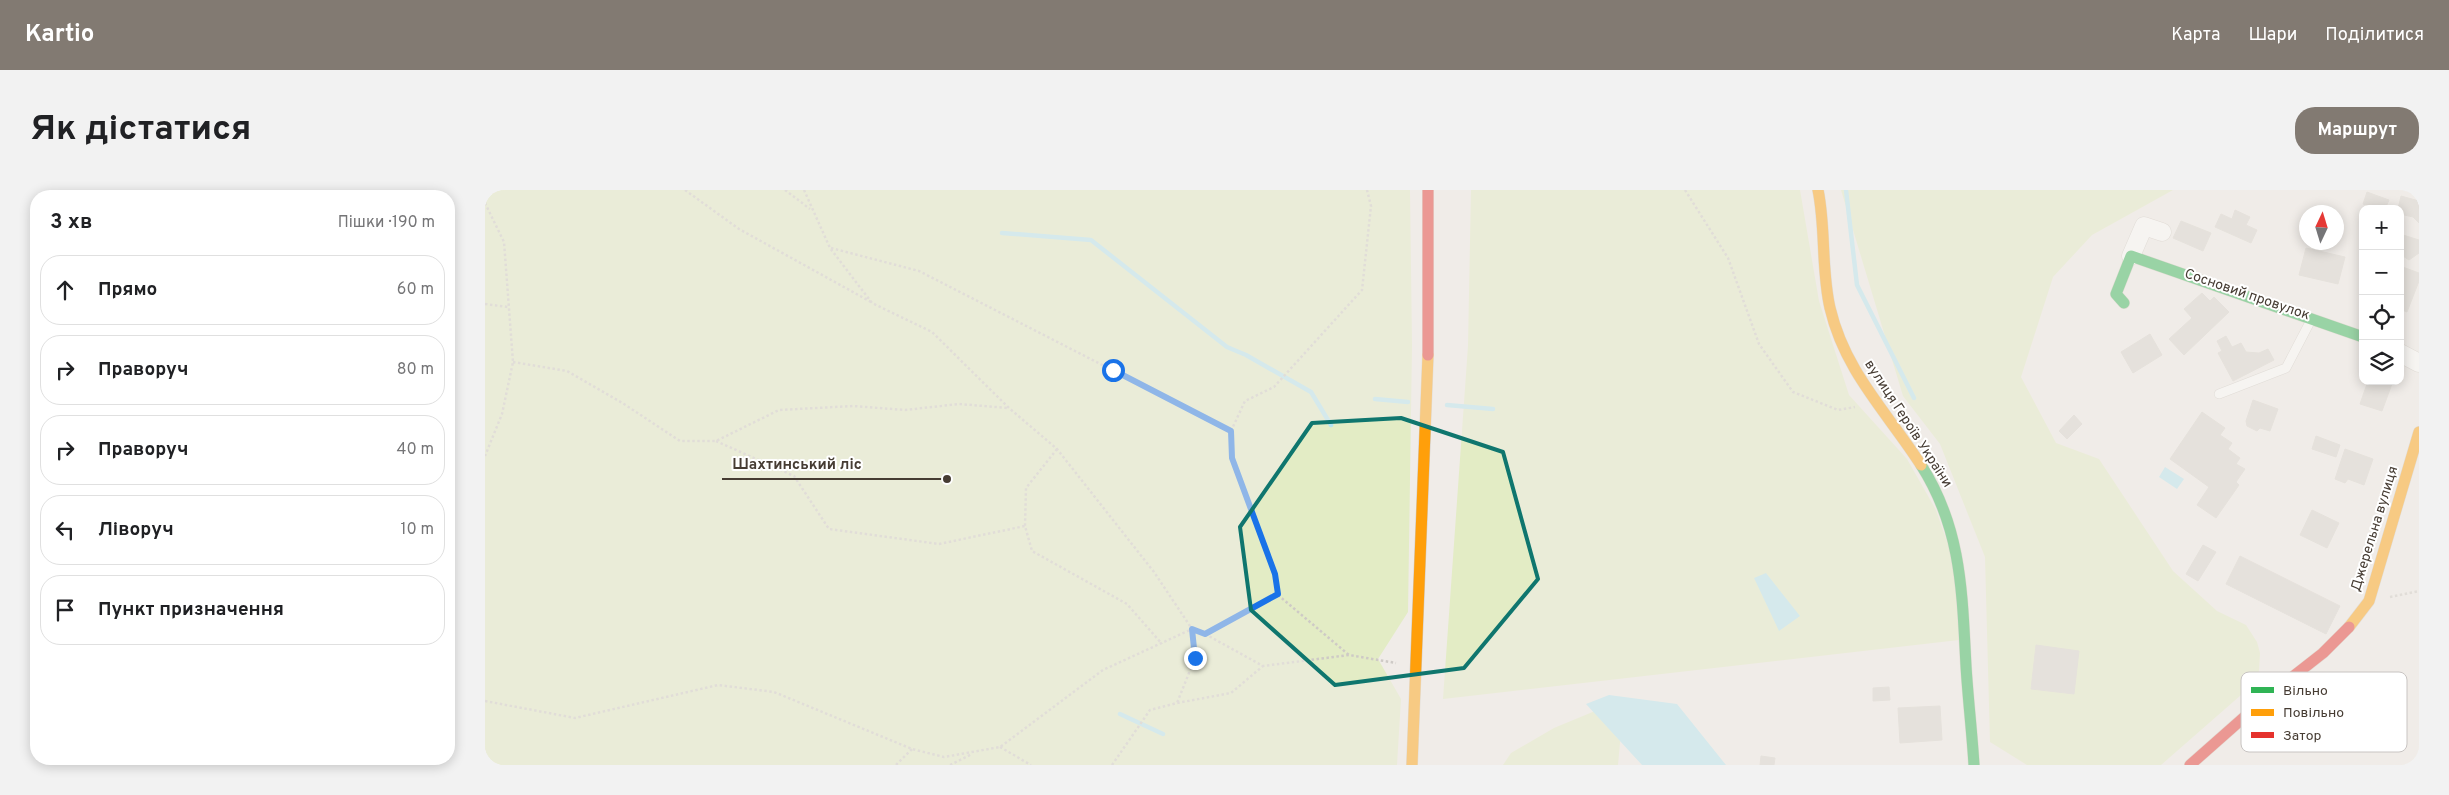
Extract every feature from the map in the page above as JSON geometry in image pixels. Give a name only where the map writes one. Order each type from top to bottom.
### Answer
[{"type":"main road","points":[[1412,765],[1428,382],[1428,190]]},
{"type":"main road","name":"вулиця Героїв України","points":[[1818,190],[1827,258],[1829,304],[1855,375],[1874,404],[1908,447],[1930,479],[1947,514],[1953,532],[1962,582],[1973,765]]},
{"type":"main road","points":[[2124,303],[2116,294],[2131,256]]},
{"type":"main road","name":"Сосновий провулок","points":[[2131,256],[2359,336]]},
{"type":"main road","name":"Джерельна вулиця","points":[[2298,672],[2345,634],[2357,621],[2369,601],[2419,432]]},
{"type":"main road","name":"Джерельна вулиця","points":[[2191,765],[2241,720]]},
{"type":"street","points":[[2131,256],[2144,226],[2161,232]]},
{"type":"street","points":[[2404,355],[2419,363]]},
{"type":"lane","points":[[2219,394],[2286,368],[2312,318]]},
{"type":"path","points":[[685,190],[739,229],[872,303],[932,332],[1009,408],[1057,449],[1154,572],[1192,629],[1195,658],[1177,703]]},
{"type":"path","points":[[785,190],[812,210]]},
{"type":"path","points":[[804,190],[830,248],[872,303]]},
{"type":"path","points":[[1349,655],[1278,594],[1275,574],[1232,458],[1231,431],[1245,401],[1274,387],[1362,290],[1371,206],[1367,190]]},
{"type":"path","points":[[1685,190],[1728,258],[1759,344],[1793,392],[1838,410],[1874,404]]},
{"type":"path","points":[[485,203],[504,242],[507,307],[513,362],[502,414],[485,456]]},
{"type":"path","points":[[830,248],[919,271],[1231,431]]},
{"type":"path","points":[[485,304],[507,307]]},
{"type":"path","points":[[513,362],[567,371],[625,404],[680,441],[716,442],[794,476],[829,530],[939,544],[1025,526]]},
{"type":"path","points":[[716,442],[779,410],[853,406],[905,410],[959,404],[1009,408]]},
{"type":"path","points":[[1057,449],[1026,488],[1025,526],[1032,551],[1127,604],[1162,644]]},
{"type":"path","points":[[2369,601],[2419,591]]},
{"type":"path","points":[[1205,634],[1278,594]]},
{"type":"path","points":[[485,701],[575,718],[718,685],[774,692],[912,749],[944,758],[1000,747],[1103,670],[1192,629],[1205,634],[1263,666]]},
{"type":"path","points":[[1112,765],[1151,710],[1231,693],[1263,666],[1349,655],[1415,666]]},
{"type":"path","points":[[1000,747],[1031,765]]},
{"type":"path","points":[[895,765],[912,749]]},
{"type":"path","points":[[950,765],[975,752]]},
{"type":"highlighted area","points":[[1401,418],[1503,452],[1538,579],[1464,668],[1335,685],[1251,610],[1240,527],[1312,423]]},
{"type":"green space","points":[[485,190],[1410,190],[1412,346],[1408,612],[1378,659],[1401,699],[1397,765],[485,765]]},
{"type":"green space","points":[[1471,190],[1800,190],[1819,301],[1849,395],[1907,459],[1936,510],[1954,562],[1959,640],[1443,699],[1468,346]]},
{"type":"green space","points":[[1841,190],[2173,190],[2092,235],[2053,277],[2021,377],[2056,443],[2099,459],[2173,571],[2217,611],[2246,625],[2257,642],[2260,653],[2259,671],[2241,672],[2241,695],[2161,765],[2027,765],[1990,742],[1985,557],[1940,444],[1903,396]]},
{"type":"green space","points":[[1624,699],[1618,765],[1503,765],[1511,753],[1554,728]]},
{"type":"water","points":[[2165,467],[2184,479],[2177,489],[2159,477]]},
{"type":"water","points":[[1766,573],[1800,616],[1779,631],[1754,578]]},
{"type":"water","points":[[1609,695],[1677,704],[1726,765],[1642,765],[1586,704]]},
{"type":"building","points":[[2367,192],[2389,200],[2387,205],[2363,204]]},
{"type":"building","points":[[2401,196],[2419,201],[2419,223],[2413,217],[2404,215],[2404,205],[2399,205]]},
{"type":"building","points":[[2235,210],[2250,217],[2246,225],[2257,230],[2251,243],[2215,227],[2221,214],[2232,219]]},
{"type":"building","points":[[2181,221],[2211,233],[2203,251],[2173,238]]},
{"type":"building","points":[[2404,235],[2419,240],[2419,253],[2409,260],[2404,257]]},
{"type":"building","points":[[2305,250],[2315,250],[2345,257],[2338,284],[2299,275]]},
{"type":"building","points":[[2404,267],[2419,273],[2419,281],[2407,312],[2404,311]]},
{"type":"building","points":[[2202,293],[2210,301],[2214,297],[2229,312],[2184,355],[2169,339],[2192,318],[2184,309]]},
{"type":"building","points":[[2150,334],[2162,355],[2133,373],[2121,352]]},
{"type":"building","points":[[2226,336],[2232,347],[2241,343],[2246,352],[2259,353],[2268,349],[2274,360],[2233,381],[2218,353],[2222,351],[2217,341]]},
{"type":"building","points":[[2367,385],[2392,385],[2382,411],[2360,404]]},
{"type":"building","points":[[2253,400],[2278,409],[2270,431],[2260,428],[2257,431],[2247,426],[2246,421]]},
{"type":"building","points":[[2202,412],[2225,428],[2220,435],[2232,443],[2228,449],[2240,458],[2236,464],[2245,469],[2236,482],[2239,485],[2216,518],[2197,505],[2209,487],[2170,459]]},
{"type":"building","points":[[2074,415],[2082,424],[2067,439],[2059,431]]},
{"type":"building","points":[[2316,436],[2340,445],[2336,457],[2312,449]]},
{"type":"building","points":[[2345,449],[2373,459],[2364,485],[2348,479],[2345,483],[2335,479]]},
{"type":"building","points":[[2312,510],[2339,523],[2327,548],[2300,535]]},
{"type":"building","points":[[2203,545],[2216,552],[2198,581],[2186,574]]},
{"type":"building","points":[[2240,556],[2340,606],[2326,634],[2226,584]]},
{"type":"building","points":[[2036,645],[2079,651],[2074,694],[2031,689]]},
{"type":"building","points":[[1889,687],[1890,700],[1873,701],[1873,688]]},
{"type":"building","points":[[1940,706],[1942,740],[1900,743],[1898,708]]},
{"type":"building","points":[[1761,756],[1775,758],[1774,765],[1760,765]]},
{"type":"waterway","points":[[1846,190],[1857,285],[1914,398]]},
{"type":"waterway","points":[[1002,233],[1091,240],[1227,347],[1246,355],[1311,392],[1331,425]]},
{"type":"waterway","points":[[1375,399],[1408,402]]},
{"type":"waterway","points":[[1447,405],[1493,409]]},
{"type":"waterway","points":[[1120,714],[1163,734]]},
{"type":"traffic: fast","points":[[2124,303],[2116,294],[2131,256],[2359,336]]},
{"type":"traffic: fast","points":[[1921,465],[1935,489],[1945,513],[1957,562],[1961,587],[1974,765]]},
{"type":"traffic: slow","points":[[1818,190],[1827,293],[1837,331],[1856,372],[1921,465]]},
{"type":"traffic: slow","points":[[1412,765],[1428,355]]},
{"type":"traffic: slow","points":[[2349,627],[2369,601],[2419,432]]},
{"type":"traffic: jam","points":[[1428,190],[1428,355]]},
{"type":"traffic: jam","points":[[2299,672],[2323,653],[2349,627]]},
{"type":"traffic: jam","points":[[2190,765],[2241,720]]},
{"type":"place","name":"Шахтинський ліс","points":[[947,479]]},
{"type":"route","points":[[1113,370],[1231,431],[1232,458],[1275,574],[1278,594],[1205,634],[1192,629],[1195,658]]}]
